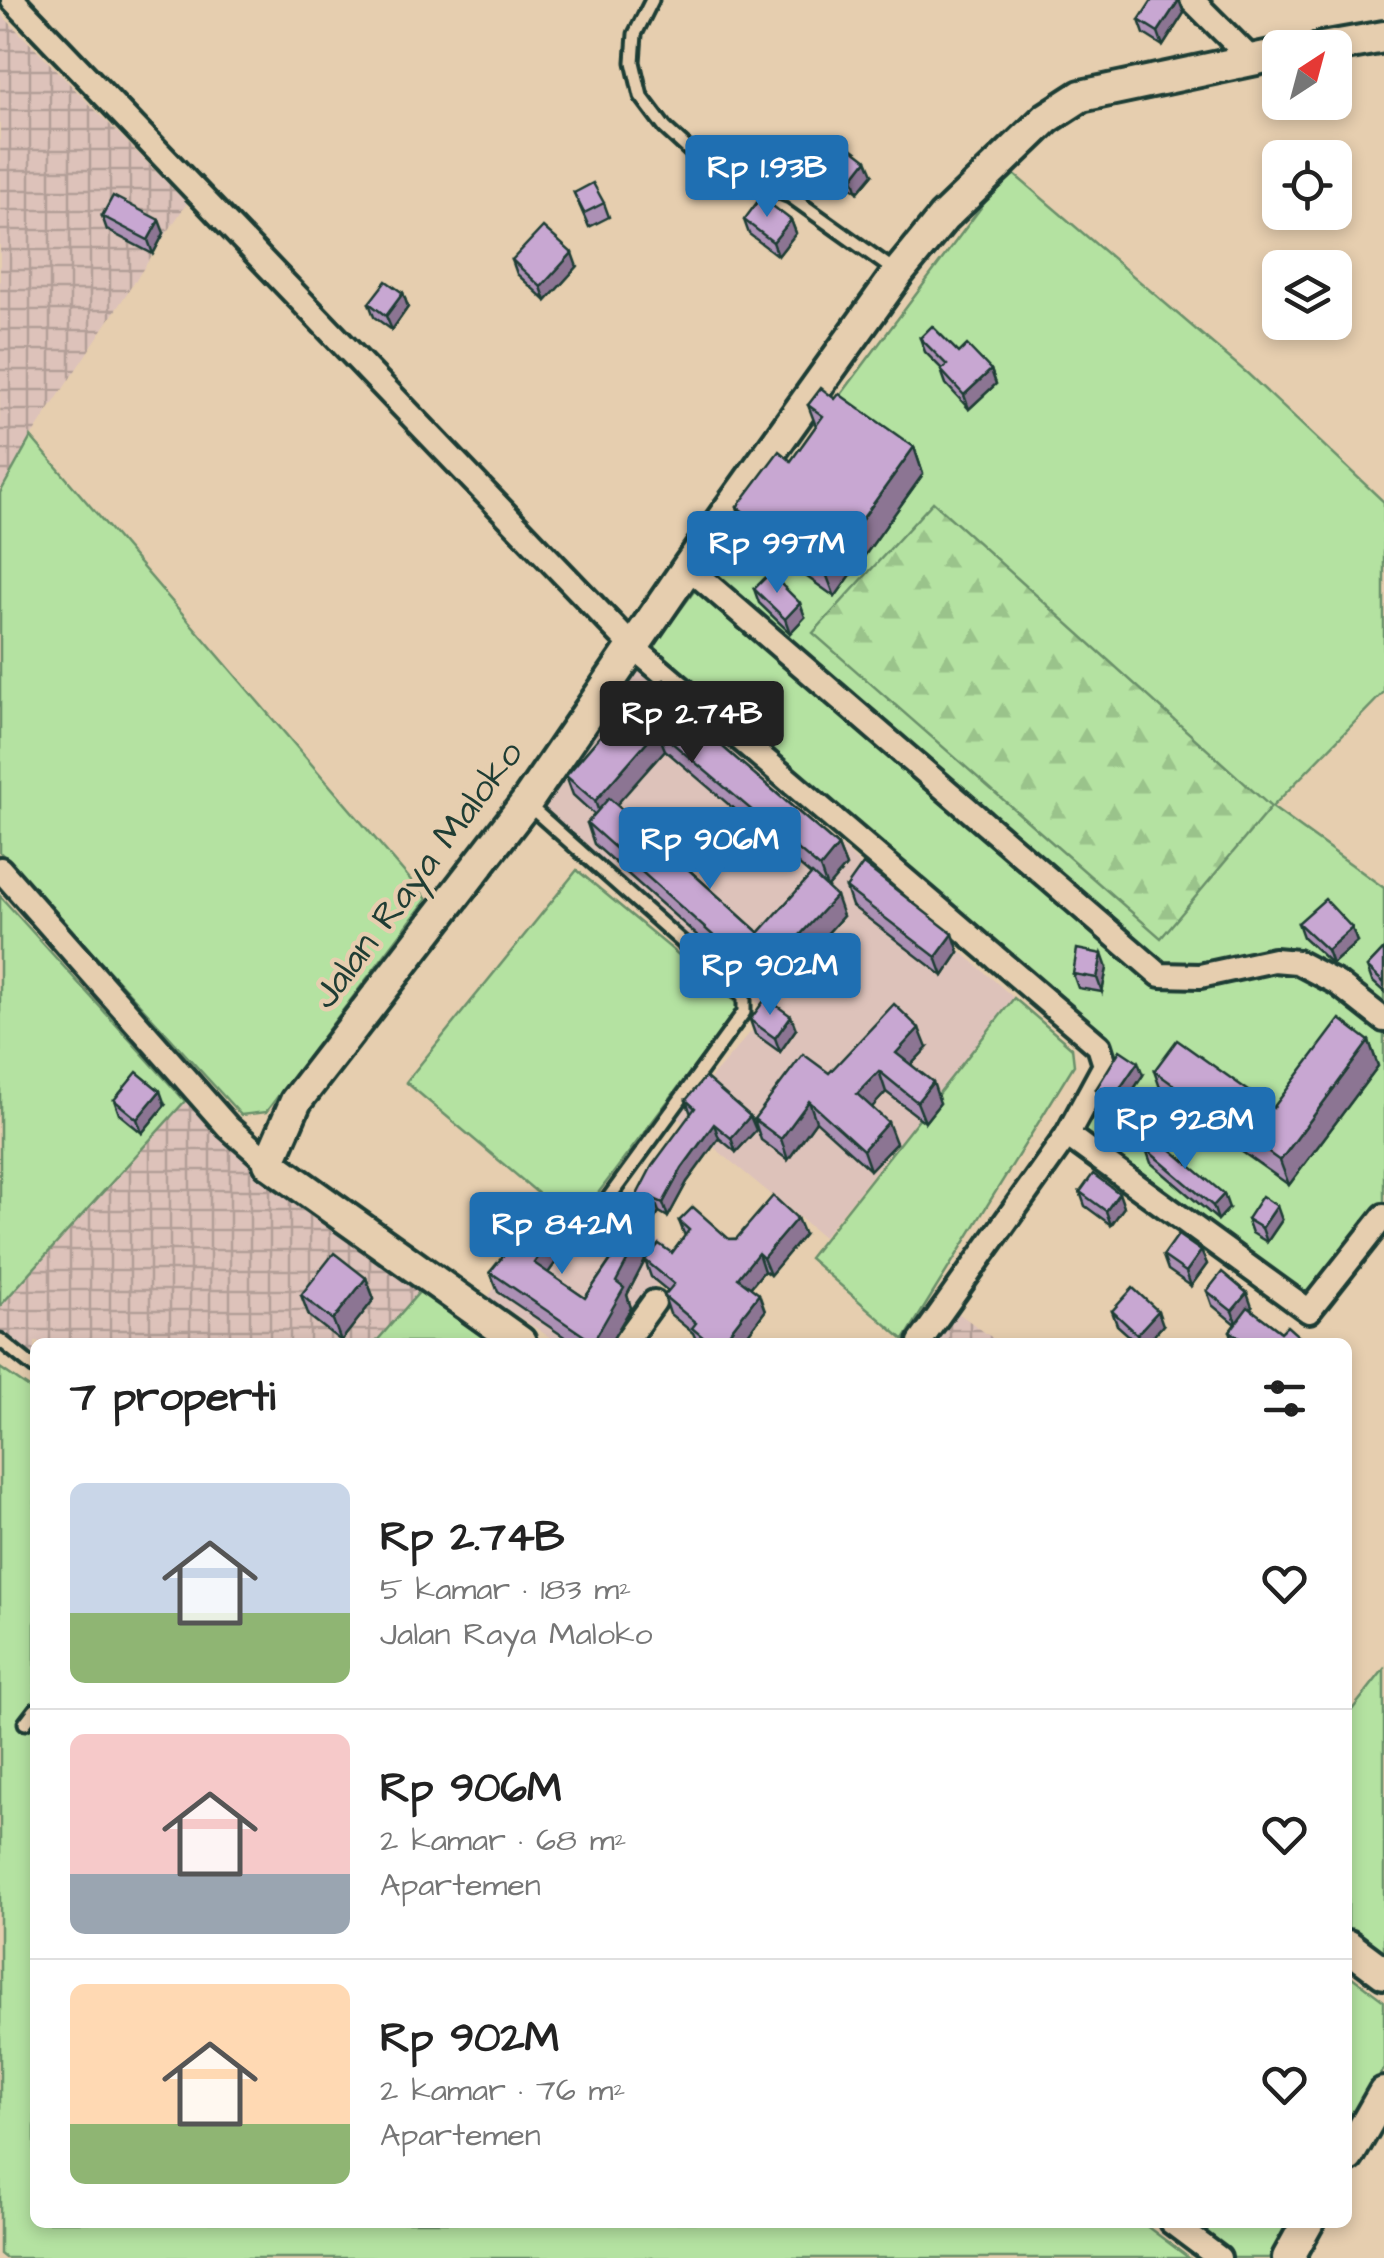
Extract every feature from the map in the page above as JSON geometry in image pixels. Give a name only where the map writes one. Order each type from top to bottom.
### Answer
[{"type":"street","points":[[14,0],[633,647],[1100,1046],[1105,1065],[1067,1135],[923,1338]]},
{"type":"street","points":[[1192,0],[1262,54]]},
{"type":"street","points":[[1352,43],[1384,37]]},
{"type":"street","name":"Jalan Raya Maloko","points":[[269,1163],[296,1101],[526,803],[688,567],[898,274],[991,170],[1047,118],[1081,96],[1262,58]]},
{"type":"street","points":[[688,567],[1160,975],[1200,976],[1274,960],[1297,962],[1326,976],[1384,1020]]},
{"type":"street","points":[[0,869],[228,1127],[269,1163],[514,1338]]},
{"type":"street","points":[[1067,1135],[1309,1311],[1384,1216]]},
{"type":"street","points":[[628,1338],[654,1302]]},
{"type":"street","points":[[1352,1949],[1384,1973]]},
{"type":"street","points":[[1352,2149],[1384,2093]]},
{"type":"street","points":[[1180,2228],[1219,2258]]},
{"type":"street","points":[[1288,2258],[1305,2228]]},
{"type":"lane","points":[[652,0],[632,46],[636,80],[651,111],[678,142],[716,170],[802,204],[898,274]]},
{"type":"lane","points":[[526,803],[744,998],[744,1012],[594,1218]]},
{"type":"lane","points":[[0,1340],[30,1364]]},
{"type":"lane","points":[[25,1723],[30,1716]]},
{"type":"shaded area","points":[[0,13],[187,203],[31,437],[0,493]]},
{"type":"shaded area","points":[[635,666],[1014,998],[823,1237],[677,1117],[768,1012],[535,807]]},
{"type":"shaded area","points":[[185,1101],[255,1166],[421,1290],[379,1338],[30,1338],[30,1364],[0,1342],[0,1306]]},
{"type":"shaded area","points":[[607,1204],[678,1254],[619,1338],[551,1338],[488,1297],[548,1217],[585,1233]]},
{"type":"shaded area","points":[[954,1310],[992,1338],[935,1338]]},
{"type":"green space","points":[[1009,170],[1248,374],[1384,502],[1384,692],[1272,807],[1384,888],[1384,1201],[1301,1305],[1065,1124],[1112,1052],[651,649]]},
{"type":"green space","points":[[31,437],[427,899],[266,1112],[241,1115],[0,852],[0,493]]},
{"type":"green space","points":[[933,502],[1271,807],[1161,938],[813,633]]},
{"type":"green space","points":[[577,870],[740,1006],[583,1213],[559,1211],[406,1082]]},
{"type":"green space","points":[[0,896],[185,1101],[0,1306]]},
{"type":"green space","points":[[1014,998],[1072,1048],[1074,1065],[905,1338],[809,1258]]},
{"type":"green space","points":[[421,1290],[487,1338],[379,1338]]},
{"type":"green space","points":[[0,1368],[30,1389],[30,2228],[1149,2228],[1189,2258],[5,2258],[0,2254]]},
{"type":"green space","points":[[1384,1669],[1384,1956],[1352,1932],[1352,1710]]},
{"type":"green space","points":[[1352,1977],[1384,2001],[1384,2068],[1352,2121]]},
{"type":"green space","points":[[1178,2228],[1287,2228],[1269,2258],[1219,2258]]},
{"type":"building","points":[[1152,0],[1179,0],[1158,32],[1139,20]]},
{"type":"building","points":[[845,143],[867,160],[853,178],[831,161]]},
{"type":"building","points":[[593,183],[604,203],[584,213],[574,193]]},
{"type":"building","points":[[113,196],[159,220],[148,240],[102,216]]},
{"type":"building","points":[[761,197],[791,220],[773,242],[744,220]]},
{"type":"building","points":[[543,227],[572,253],[541,287],[512,260]]},
{"type":"building","points":[[386,281],[403,293],[386,316],[369,303]]},
{"type":"building","points":[[932,326],[959,353],[967,345],[991,370],[964,395],[941,370],[947,365],[920,338]]},
{"type":"building","points":[[821,388],[835,399],[839,394],[914,447],[825,571],[737,507],[779,451],[791,461],[823,416],[808,405]]},
{"type":"building","points":[[770,573],[800,603],[785,619],[754,589]]},
{"type":"building","points":[[664,680],[689,718],[838,846],[820,868],[657,730],[595,801],[566,776],[632,699]]},
{"type":"building","points":[[609,798],[759,933],[812,874],[836,896],[788,948],[781,943],[754,972],[587,823]]},
{"type":"building","points":[[863,864],[953,934],[936,957],[846,888]]},
{"type":"building","points":[[1325,899],[1352,928],[1327,950],[1298,923]]},
{"type":"building","points":[[1077,949],[1102,954],[1097,978],[1073,974]]},
{"type":"building","points":[[1384,949],[1384,983],[1367,967]]},
{"type":"building","points":[[766,998],[791,1016],[775,1038],[750,1020]]},
{"type":"building","points":[[894,1004],[919,1028],[896,1053],[933,1082],[917,1102],[879,1071],[857,1094],[888,1122],[863,1150],[809,1101],[781,1139],[754,1119],[803,1054],[829,1073]]},
{"type":"building","points":[[1340,1019],[1369,1041],[1280,1161],[1154,1071],[1177,1040],[1273,1108]]},
{"type":"building","points":[[1120,1050],[1138,1062],[1112,1100],[1096,1089]]},
{"type":"building","points":[[137,1072],[160,1091],[137,1119],[114,1100]]},
{"type":"building","points":[[705,1077],[750,1116],[731,1138],[714,1124],[682,1168],[663,1203],[654,1199],[625,1239],[599,1220],[612,1202],[627,1214],[652,1166],[695,1108],[686,1100]]},
{"type":"building","points":[[1156,1137],[1224,1194],[1213,1206],[1146,1149]]},
{"type":"building","points":[[1093,1174],[1119,1193],[1106,1211],[1080,1192]]},
{"type":"building","points":[[773,1196],[797,1218],[763,1258],[758,1253],[738,1278],[759,1294],[725,1338],[704,1338],[692,1328],[696,1323],[664,1296],[674,1284],[645,1260],[659,1244],[672,1253],[689,1230],[679,1221],[693,1207],[729,1239],[736,1239]]},
{"type":"building","points":[[1262,1196],[1277,1206],[1262,1228],[1247,1219]]},
{"type":"building","points":[[546,1203],[566,1218],[534,1263],[585,1298],[634,1226],[643,1231],[616,1282],[624,1288],[595,1338],[587,1338],[490,1272]]},
{"type":"building","points":[[1178,1235],[1201,1251],[1186,1272],[1163,1256]]},
{"type":"building","points":[[334,1253],[366,1278],[333,1320],[301,1295]]},
{"type":"building","points":[[1222,1272],[1247,1293],[1232,1311],[1207,1291]]},
{"type":"building","points":[[1133,1288],[1158,1311],[1137,1334],[1112,1311]]},
{"type":"building","points":[[1248,1307],[1281,1332],[1287,1326],[1300,1338],[1240,1338],[1230,1331]]}]
